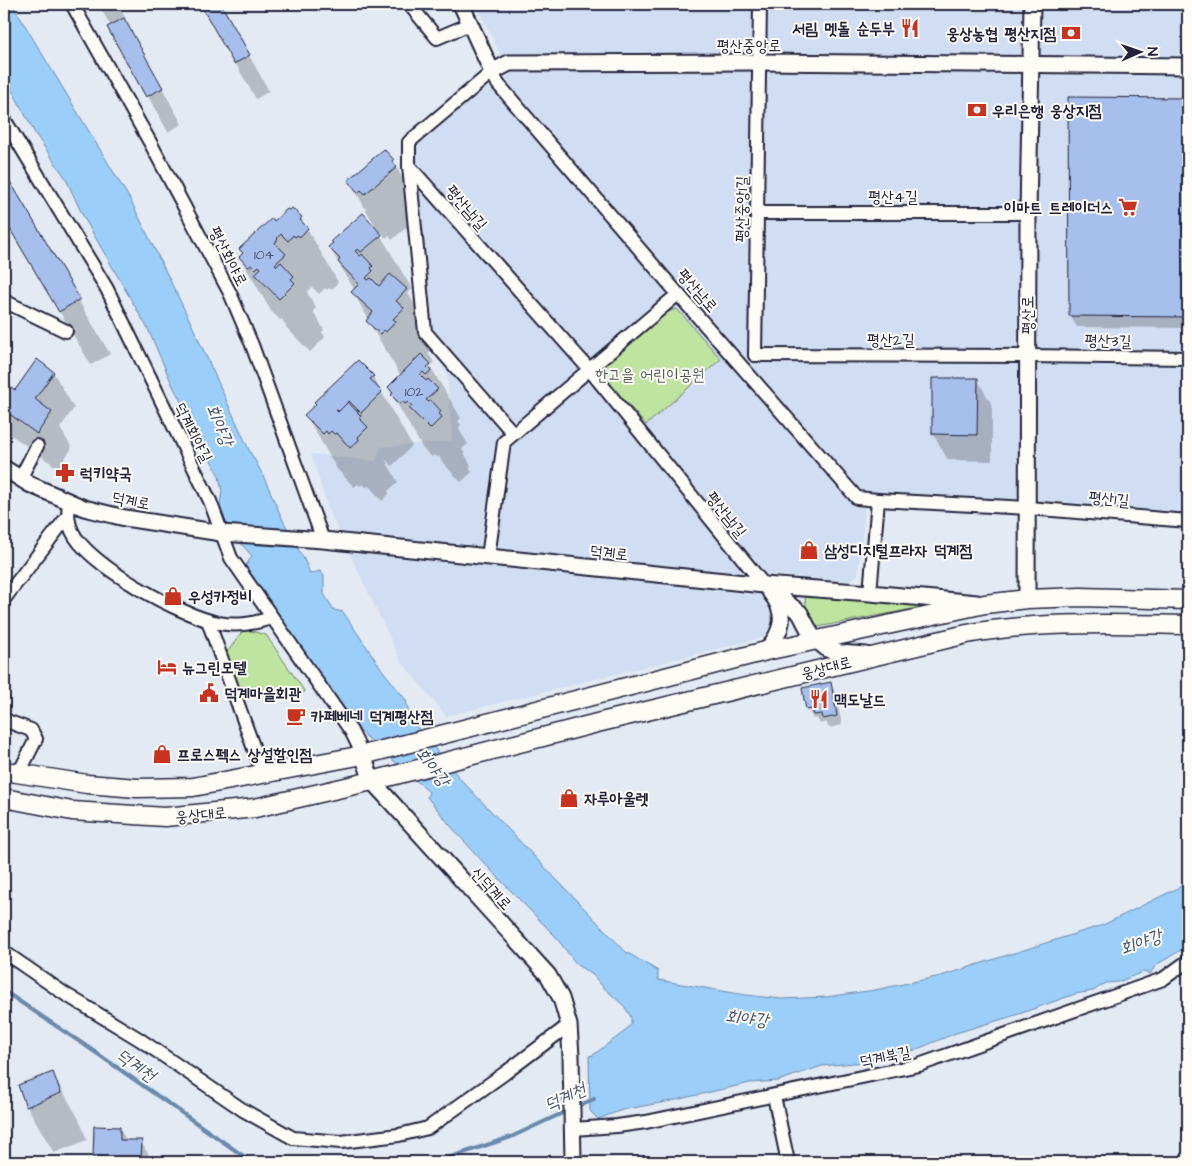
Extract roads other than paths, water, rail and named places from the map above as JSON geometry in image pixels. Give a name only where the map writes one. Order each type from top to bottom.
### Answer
[{"type":"main road","points":[[11,773],[87,784],[137,788],[194,787],[369,753],[815,639],[985,604],[1027,599],[1081,597],[1188,600]]},
{"type":"main road","name":"평산로","points":[[1027,599],[1028,625]]},
{"type":"main road","name":"웅상대로","points":[[4,798],[72,811],[165,817],[255,808],[372,781],[469,755],[966,634],[1028,625],[1188,625]]},
{"type":"street","name":"평산회야로","points":[[72,4],[151,144],[230,293],[252,345],[318,539]]},
{"type":"street","points":[[409,4],[437,38],[470,24]]},
{"type":"street","name":"평산남로","points":[[461,4],[498,84],[678,294],[857,498],[878,500]]},
{"type":"street","name":"평산중앙1길","points":[[755,356],[760,4]]},
{"type":"street","name":"평산로","points":[[1027,599],[1028,213],[1032,4]]},
{"type":"street","name":"평산중앙로","points":[[492,72],[509,63],[758,62],[1188,66]]},
{"type":"street","points":[[492,72],[409,142],[409,166],[425,332],[513,433]]},
{"type":"street","name":"덕계회야길","points":[[4,119],[107,289],[226,533],[231,558],[369,753]]},
{"type":"street","name":"평산남1길","points":[[409,166],[589,369],[764,586]]},
{"type":"street","name":"평산4길","points":[[758,213],[1028,213]]},
{"type":"street","points":[[488,557],[504,442],[678,294]]},
{"type":"street","points":[[4,301],[66,332]]},
{"type":"street","points":[[742,367],[755,356]]},
{"type":"street","name":"평산2길","points":[[755,356],[1027,356]]},
{"type":"street","name":"평산3길","points":[[1027,356],[1188,358]]},
{"type":"street","points":[[20,479],[37,446]]},
{"type":"street","name":"덕계로","points":[[4,468],[28,484],[84,508],[125,518],[226,533],[318,539],[764,586],[870,593],[985,604]]},
{"type":"street","points":[[870,593],[878,500]]},
{"type":"street","name":"평산1길","points":[[878,500],[1028,508],[1188,521]]},
{"type":"street","points":[[69,501],[67,517],[72,532],[81,546],[110,570],[158,599],[208,621],[242,625],[272,618]]},
{"type":"street","points":[[4,598],[67,517]]},
{"type":"street","points":[[764,586],[800,613],[815,639],[822,646],[840,654],[872,656]]},
{"type":"street","points":[[764,586],[776,599],[781,611],[780,633],[766,651]]},
{"type":"street","points":[[208,621],[263,774]]},
{"type":"street","points":[[4,720],[31,730],[36,739],[11,773]]},
{"type":"street","name":"신덕계로","points":[[369,753],[372,781],[548,975],[561,998],[569,1025],[572,1056],[573,1129]]},
{"type":"street","points":[[4,952],[243,1110],[293,1138],[341,1142],[399,1135],[428,1128],[569,1025]]},
{"type":"street","name":"덕계북길","points":[[573,1129],[646,1122],[919,1065],[1163,980],[1188,961]]},
{"type":"street","points":[[774,1096],[788,1162]]},
{"type":"street","points":[[573,1129],[573,1162]]},
{"type":"water","name":"회야강","points":[[4,4],[12,4],[131,201],[310,574],[320,571],[324,576],[324,594],[334,610],[343,612],[383,671],[406,700],[410,719],[463,782],[626,952],[658,971],[658,980],[781,999],[826,997],[875,990],[941,976],[1103,925],[1188,883],[1188,946],[1156,965],[1150,974],[1143,972],[1118,982],[1106,983],[1093,991],[1075,994],[1016,1015],[956,1033],[910,1052],[865,1062],[822,1066],[778,1081],[750,1083],[622,1110],[598,1119],[590,1111],[589,1056],[624,1032],[631,1024],[631,1017],[624,1006],[593,975],[577,965],[555,936],[454,830],[427,797],[429,792],[361,732],[306,654],[285,631],[244,568],[252,556],[218,517],[222,491],[219,476],[172,384],[148,329],[83,216],[65,177],[36,135],[4,79]]},
{"type":"waterway","name":"덕계천","points":[[4,991],[252,1162]]},
{"type":"waterway","name":"덕계천","points":[[575,1107],[594,1099]]},
{"type":"waterway","name":"덕계천","points":[[436,1162],[511,1137],[569,1110]]},
{"type":"place","name":"서림 멧돌 순두부","points":[[910,28]]},
{"type":"place","name":"웅상농협 평산지점","points":[[1071,33]]},
{"type":"place","name":"우리은행 웅상지점","points":[[977,110]]},
{"type":"place","name":"이마트 트레이더스","points":[[1128,207]]},
{"type":"place","name":"럭키약국","points":[[65,473]]},
{"type":"place","name":"삼성디지털프라자 덕계점","points":[[809,550]]},
{"type":"place","name":"우성카정비","points":[[173,596]]},
{"type":"place","name":"뉴그린모텔","points":[[167,667]]},
{"type":"place","name":"덕계마을회관","points":[[209,693]]},
{"type":"place","name":"맥도날드","points":[[819,699]]},
{"type":"place","name":"카페베네 덕계평산점","points":[[296,716]]},
{"type":"place","name":"프로스펙스 상설할인점","points":[[162,754]]},
{"type":"place","name":"자루아울렛","points":[[569,798]]},
{"type":"park label","name":"한고을 어린이공원","points":[[650,374]]}]
